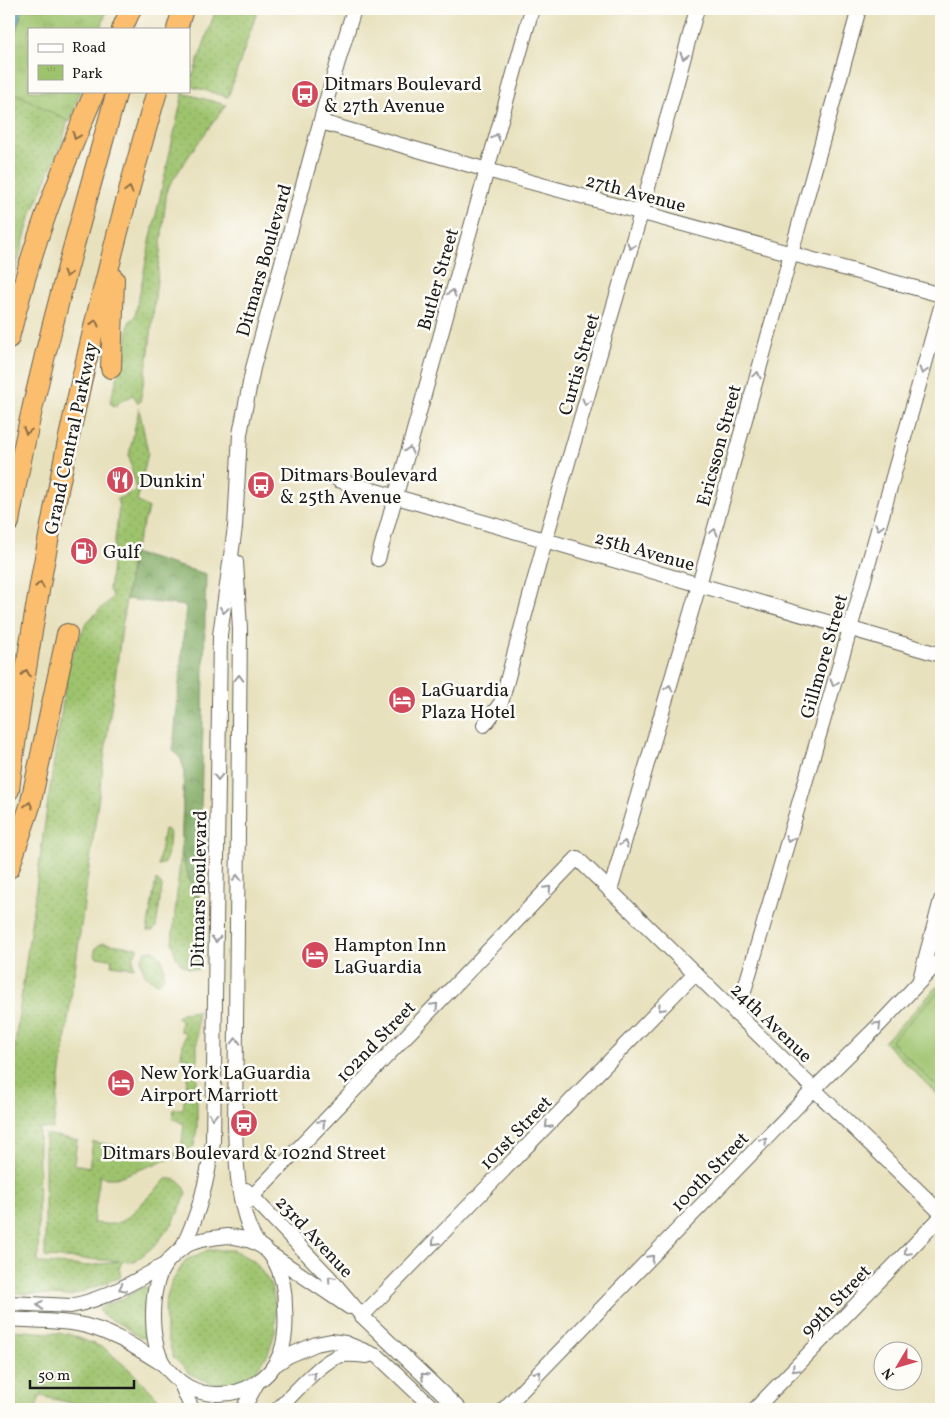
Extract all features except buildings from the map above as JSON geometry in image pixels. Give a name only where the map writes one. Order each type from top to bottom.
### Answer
[{"type":"highway","points":[[122,28],[131,9]]},
{"type":"highway","points":[[134,28],[139,9]]},
{"type":"highway","points":[[177,28],[183,9]]},
{"type":"highway","points":[[9,338],[44,218],[95,92]]},
{"type":"highway","points":[[9,522],[32,408],[79,226],[117,92]]},
{"type":"highway","name":"Grand Central Parkway","points":[[9,790],[29,653],[78,393],[116,237],[157,92]]},
{"type":"highway","points":[[111,368],[116,237]]},
{"type":"highway","points":[[9,868],[30,806],[67,634]]},
{"type":"street","name":"Ditmars Boulevard","points":[[182,1248],[192,1228],[206,1183],[213,1142],[220,635],[235,527],[240,434],[253,368],[354,9]]},
{"type":"street","name":"Butler Street","points":[[378,559],[532,9]]},
{"type":"street","name":"Curtis Street","points":[[484,725],[501,703],[545,541],[641,213],[697,9]]},
{"type":"street","name":"Ericsson Street","points":[[610,891],[699,585],[859,9]]},
{"type":"street","name":"27th Avenue","points":[[321,122],[641,213],[941,295]]},
{"type":"street","name":"Gillmore Street","points":[[737,1015],[850,629],[941,307]]},
{"type":"street","name":"25th Avenue","points":[[338,480],[941,655]]},
{"type":"street","name":"Ditmars Boulevard","points":[[235,527],[240,629],[235,1124],[236,1158],[240,1184]]},
{"type":"street","name":"24th Avenue","points":[[577,858],[941,1215]]},
{"type":"street","name":"102nd Street","points":[[247,1201],[577,858]]},
{"type":"street","points":[[920,980],[941,900]]},
{"type":"street","name":"100th Street","points":[[504,1409],[941,959]]},
{"type":"street","name":"101st Street","points":[[362,1316],[695,974]]},
{"type":"street","name":"23rd Avenue","points":[[240,1184],[247,1201],[328,1276],[362,1316],[460,1409]]},
{"type":"street","points":[[247,1201],[251,1234],[269,1254],[280,1275],[285,1297],[285,1335],[281,1351],[274,1365]]},
{"type":"street","name":"99th Street","points":[[755,1409],[941,1215]]},
{"type":"street","points":[[9,1304],[71,1306],[89,1302],[109,1294],[164,1265],[182,1248],[210,1238],[228,1236],[244,1238],[258,1244]]},
{"type":"street","name":"23rd Avenue","points":[[269,1254],[362,1316]]},
{"type":"street","points":[[164,1265],[158,1280],[152,1317],[157,1350],[164,1365]]},
{"type":"street","points":[[9,1319],[69,1322],[114,1335],[164,1365],[180,1382],[192,1409]]},
{"type":"street","points":[[243,1409],[244,1404],[258,1382],[274,1365],[302,1349],[331,1341],[345,1343],[379,1357],[434,1409]]},
{"type":"street","points":[[278,1409],[330,1360],[342,1355],[379,1357]]},
{"type":"street","points":[[180,1382],[210,1394],[226,1394],[241,1392],[258,1382]]},
{"type":"green space","points":[[23,9],[107,9],[101,28],[28,28],[28,92],[80,92],[70,122],[9,90],[9,51]]},
{"type":"green space","points":[[216,9],[258,9],[228,97],[190,86],[190,76],[193,75]]},
{"type":"green space","points":[[18,85],[28,92],[72,104],[63,140],[30,218],[9,294],[9,100],[13,97]]},
{"type":"green space","points":[[183,93],[226,105],[167,189],[149,352],[140,402],[138,403],[133,395],[118,403],[117,406],[112,405],[110,402],[124,356],[129,322],[135,316]]},
{"type":"green space","points":[[139,408],[148,453],[137,501],[149,508],[133,553],[53,1129],[39,1128],[38,1263],[89,1266],[120,1261],[45,1257],[45,1134],[77,1140],[74,1164],[89,1167],[93,1142],[168,1153],[181,1152],[184,1124],[172,1118],[174,1109],[183,1109],[190,1059],[181,1057],[185,1032],[180,1031],[181,1019],[176,1018],[182,1013],[197,1011],[197,1128],[194,1146],[189,1152],[116,1178],[106,1178],[100,1175],[93,1223],[112,1224],[124,1220],[166,1179],[173,1179],[179,1182],[184,1186],[187,1193],[173,1223],[156,1244],[135,1262],[123,1261],[119,1268],[121,1277],[71,1296],[9,1293],[10,1080],[47,807],[69,662],[86,623],[113,597],[109,590],[119,507],[117,499],[136,491],[129,455]]},
{"type":"green space","points":[[133,553],[206,574],[199,909],[181,853],[184,770],[181,759],[173,750],[186,606],[126,599]]},
{"type":"green space","points":[[164,829],[169,831],[169,846],[164,862],[158,865]]},
{"type":"green space","points":[[181,853],[199,909],[198,970],[181,964],[176,957],[172,943]]},
{"type":"green space","points":[[156,880],[162,887],[156,927],[153,931],[147,931]]},
{"type":"green space","points":[[104,943],[138,948],[133,958],[134,968],[111,965],[112,959],[96,957],[96,948]]},
{"type":"green space","points":[[154,950],[162,959],[163,965],[164,978],[158,983],[145,974],[141,959],[146,951]]},
{"type":"green space","points":[[941,983],[941,1098],[884,1042]]},
{"type":"green space","points":[[941,989],[941,1090],[891,1041]]},
{"type":"green space","points":[[208,1250],[234,1250],[255,1262],[270,1283],[276,1306],[275,1332],[268,1354],[255,1372],[234,1383],[212,1384],[190,1374],[173,1357],[166,1331],[165,1305],[171,1283],[186,1260]]},
{"type":"green space","points":[[143,1287],[147,1288],[144,1313],[145,1338],[139,1337],[122,1325],[102,1315],[99,1310],[103,1306],[120,1300]]},
{"type":"green space","points":[[9,1330],[68,1334],[104,1348],[157,1397],[163,1409],[99,1409],[40,1396],[36,1409],[9,1409]]},
{"type":"green space","points":[[203,1402],[235,1404],[234,1409],[201,1409],[200,1404]]},
{"type":"water","points":[[9,9],[22,9],[9,50]]},
{"type":"place","name":"Ditmars Boulevard & 27th Avenue","points":[[305,94]]},
{"type":"place","name":"Dunkin'","points":[[120,480]]},
{"type":"place","name":"Ditmars Boulevard & 25th Avenue","points":[[261,485]]},
{"type":"place","name":"Gulf","points":[[84,551]]},
{"type":"place","name":"LaGuardia Plaza Hotel","points":[[402,700]]},
{"type":"place","name":"Hampton Inn LaGuardia","points":[[315,955]]},
{"type":"place","name":"New York LaGuardia Airport Marriott","points":[[121,1083]]},
{"type":"place","name":"Ditmars Boulevard & 102nd Street","points":[[244,1123]]}]
